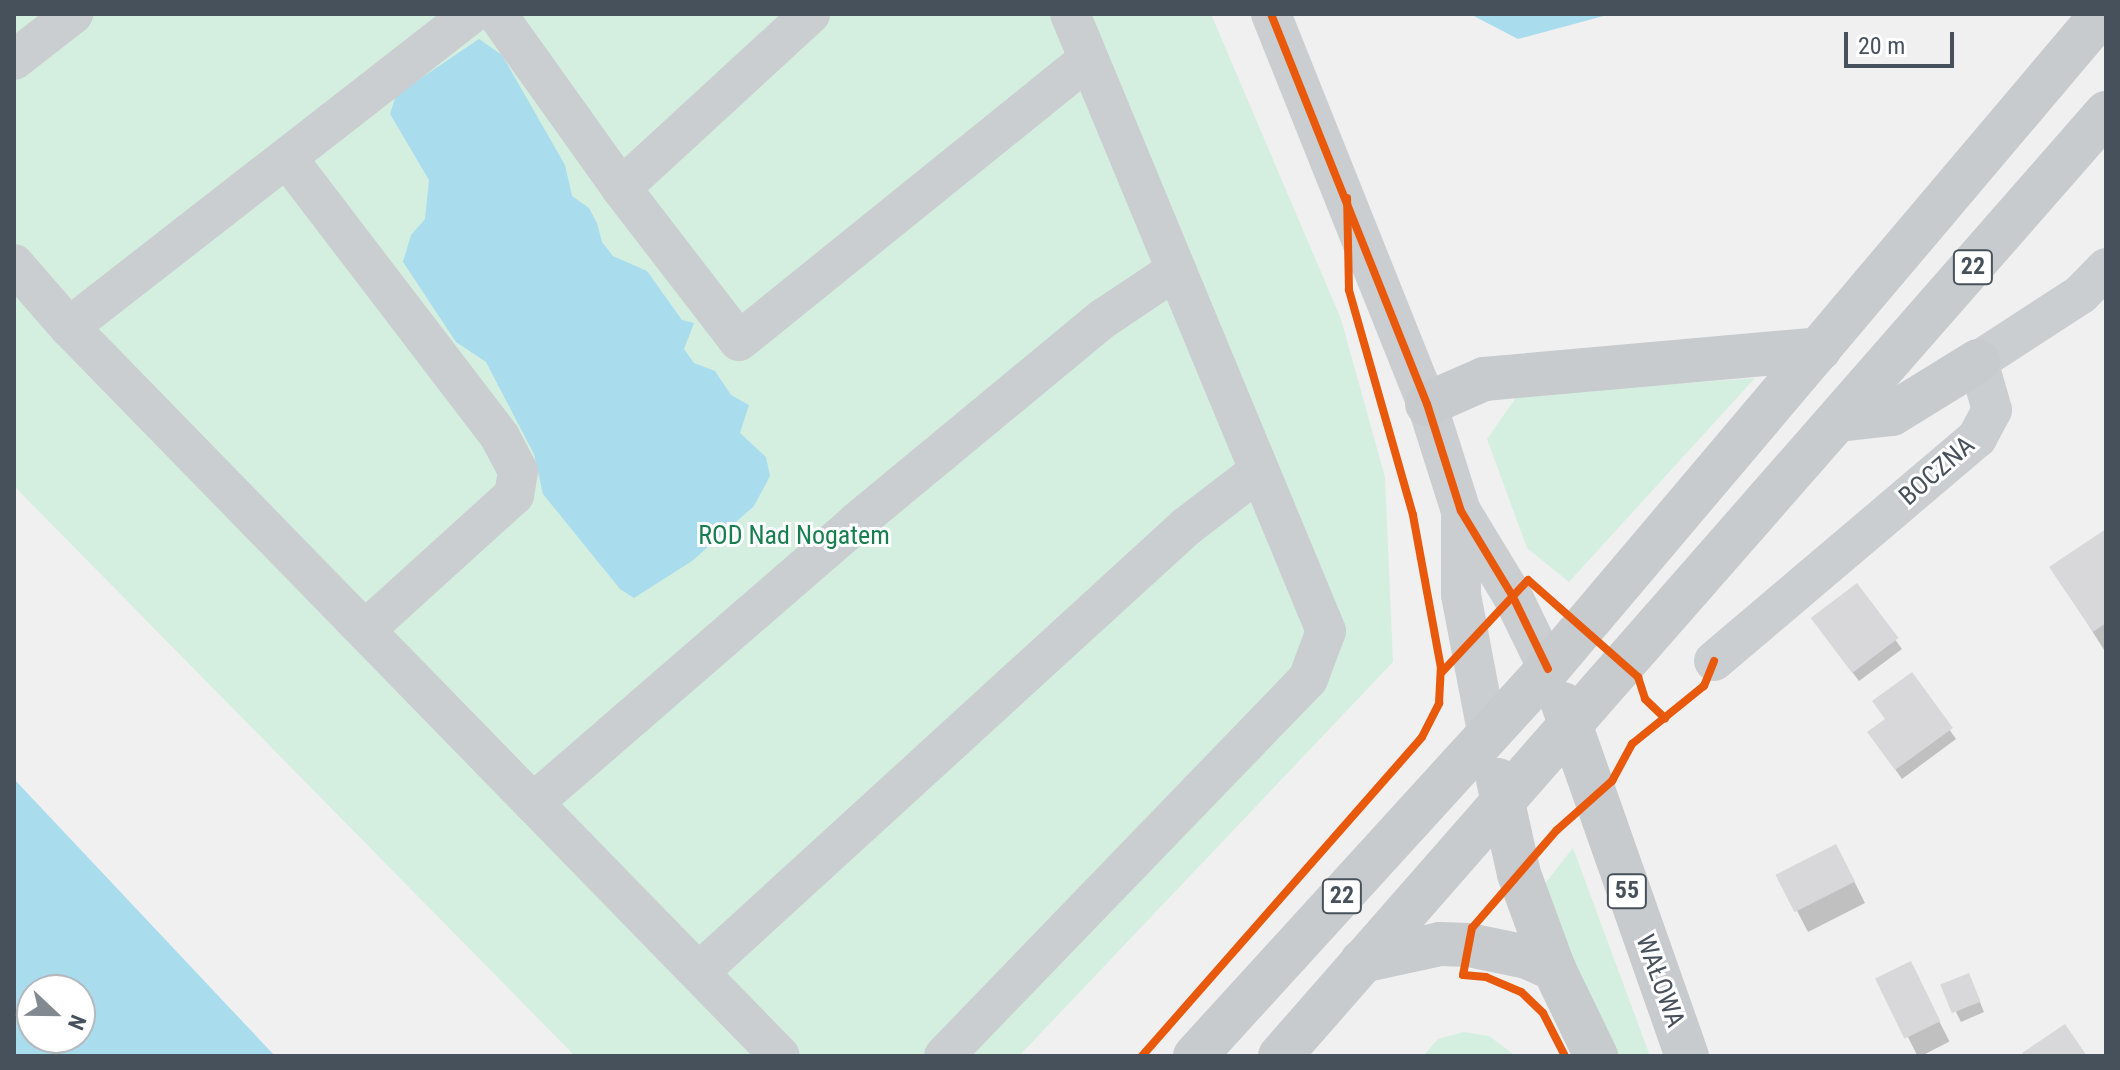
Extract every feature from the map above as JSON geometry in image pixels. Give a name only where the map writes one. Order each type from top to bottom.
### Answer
[{"type":"main road","name":"22","points":[[1195,1056],[1548,669],[2102,14]]},
{"type":"main road","name":"22","points":[[1280,1056],[2106,113]]},
{"type":"main road","points":[[1427,404],[1484,379],[1820,349]]},
{"type":"main road","points":[[1839,420],[1892,414],[1978,361]]},
{"type":"main road","name":"55","points":[[1548,669],[1572,725]]},
{"type":"main road","name":"WAŁOWA","points":[[1572,725],[1584,772],[1687,1056]]},
{"type":"main road","points":[[1488,736],[1519,874],[1554,969],[1596,1056]]},
{"type":"main road","points":[[1362,961],[1440,944],[1469,945],[1554,969]]},
{"type":"street","points":[[14,60],[73,14]]},
{"type":"street","points":[[69,327],[471,14]]},
{"type":"street","points":[[497,14],[621,188],[739,341],[1089,59]]},
{"type":"street","points":[[621,188],[810,14]]},
{"type":"street","points":[[944,1056],[1308,679],[1326,631],[1070,14]]},
{"type":"street","points":[[1271,14],[1427,404],[1461,511],[1513,597],[1548,669]]},
{"type":"street","points":[[287,158],[500,437],[518,471],[514,495],[365,630]]},
{"type":"street","points":[[14,264],[69,327],[780,1056]]},
{"type":"street","points":[[1978,361],[2081,294],[2106,268]]},
{"type":"street","points":[[533,803],[857,522],[1104,318],[1176,270]]},
{"type":"street","name":"BOCZNA","points":[[1714,661],[1977,438],[1992,410],[1978,361]]},
{"type":"street","points":[[699,972],[1187,526],[1259,471]]},
{"type":"street","points":[[1461,511],[1461,595],[1488,736]]},
{"type":"green space","name":"ROD Nad Nogatem","points":[[14,14],[1211,14],[1341,319],[1385,477],[1393,662],[1019,1056],[575,1056],[14,486]]},
{"type":"green space","points":[[1755,378],[1569,582],[1527,548],[1487,439],[1517,396]]},
{"type":"green space","points":[[1573,848],[1650,1056],[1614,1056],[1539,891]]},
{"type":"green space","points":[[1464,1032],[1489,1036],[1516,1056],[1423,1056],[1438,1039]]},
{"type":"water","points":[[1470,14],[1611,14],[1518,39]]},
{"type":"water","points":[[479,39],[502,55],[565,165],[572,196],[589,208],[602,242],[613,256],[647,271],[682,320],[694,323],[684,349],[694,363],[715,371],[731,395],[749,405],[740,433],[766,457],[770,476],[754,506],[692,561],[634,598],[620,589],[543,494],[534,454],[486,362],[456,342],[403,262],[411,235],[425,219],[429,180],[390,114],[396,95]]},
{"type":"water","points":[[14,779],[275,1056],[14,1056]]},
{"type":"building","points":[[2106,529],[2106,623],[2093,632],[2049,567]]},
{"type":"building","points":[[1857,583],[1899,638],[1852,673],[1811,618]]},
{"type":"building","points":[[1912,672],[1953,728],[1895,770],[1867,732],[1885,719],[1872,701]]},
{"type":"building","points":[[1836,844],[1855,881],[1794,912],[1775,875]]},
{"type":"building","points":[[1911,961],[1940,1021],[1904,1039],[1875,979]]},
{"type":"building","points":[[1969,973],[1981,1002],[1952,1013],[1940,985]]},
{"type":"building","points":[[2065,1024],[2087,1056],[2025,1056],[2022,1053]]},
{"type":"cycle path","points":[[1271,14],[1427,404],[1461,511],[1513,597],[1548,669]]},
{"type":"cycle path","points":[[1142,1056],[1422,737],[1439,703],[1441,668],[1413,515],[1349,290],[1347,198]]},
{"type":"cycle path","points":[[1442,672],[1528,580],[1638,677],[1645,699],[1665,718]]},
{"type":"cycle path","points":[[1565,1056],[1543,1013],[1521,992],[1486,977],[1463,975],[1472,928],[1557,830],[1612,781],[1632,744],[1704,686],[1714,661]]}]
